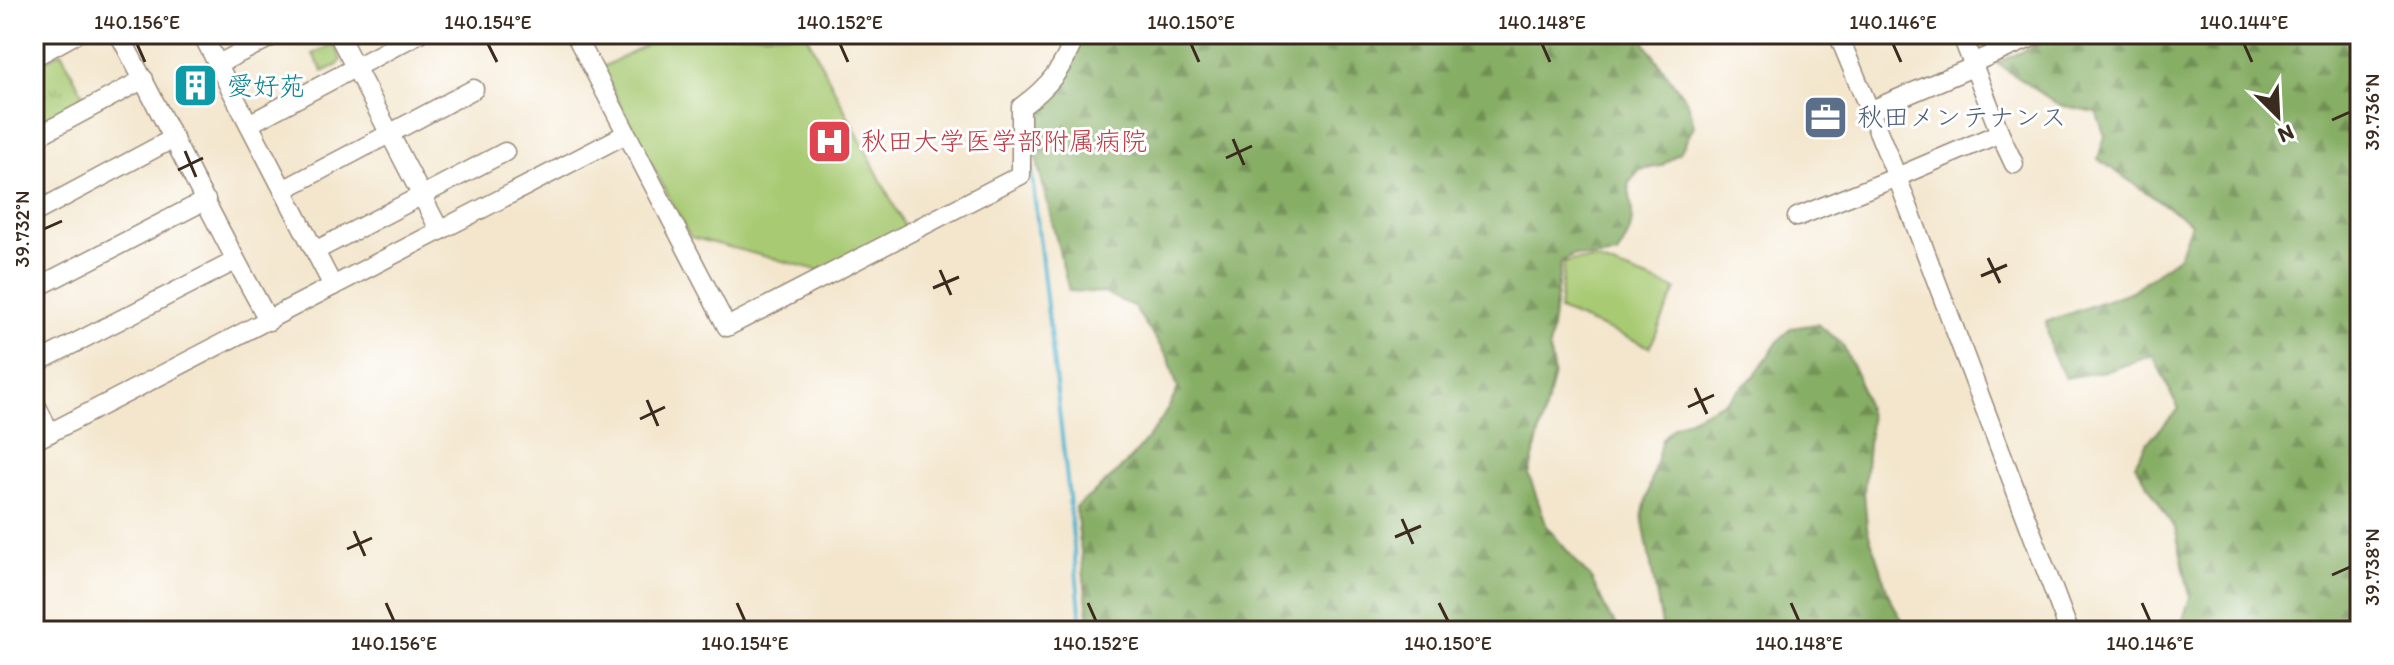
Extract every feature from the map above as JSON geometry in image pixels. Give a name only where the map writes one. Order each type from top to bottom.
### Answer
[{"type":"street","points":[[34,57],[76,34]]},
{"type":"street","points":[[119,34],[269,321]]},
{"type":"street","points":[[202,34],[333,286]]},
{"type":"street","points":[[218,64],[277,34]]},
{"type":"street","points":[[338,34],[440,231]]},
{"type":"street","points":[[249,124],[418,34]]},
{"type":"street","points":[[575,34],[727,327],[1021,175],[1021,107],[1064,64],[1076,34]]},
{"type":"street","points":[[1838,34],[1897,177],[2069,631]]},
{"type":"street","points":[[1961,34],[2014,164]]},
{"type":"street","points":[[1869,111],[2036,35]]},
{"type":"street","points":[[34,138],[144,79]]},
{"type":"street","points":[[283,190],[474,89]]},
{"type":"street","points":[[1797,217],[1999,132]]},
{"type":"street","points":[[34,401],[42,437],[626,134]]},
{"type":"street","points":[[34,213],[174,138]]},
{"type":"street","points":[[315,251],[505,152]]},
{"type":"street","points":[[34,289],[206,200]]},
{"type":"street","points":[[34,364],[235,261]]},
{"type":"green space","points":[[667,34],[806,34],[907,231],[821,271],[690,237],[601,68]]},
{"type":"green space","points":[[1083,34],[1643,34],[1646,45],[1688,103],[1694,126],[1681,151],[1661,166],[1640,170],[1628,184],[1632,221],[1617,255],[1592,258],[1574,255],[1561,262],[1549,349],[1554,374],[1529,475],[1547,527],[1592,580],[1609,616],[1622,631],[1090,631],[1076,507],[1106,482],[1147,439],[1178,389],[1169,359],[1133,306],[1104,293],[1069,291],[1025,112]]},
{"type":"green space","points":[[2062,34],[2360,34],[2360,631],[2186,631],[2181,626],[2190,597],[2176,531],[2135,464],[2146,444],[2179,409],[2153,355],[2111,370],[2065,378],[2051,351],[2046,322],[2132,291],[2179,256],[2191,223],[2098,159],[2105,136],[2096,112],[2059,105],[1996,63]]},
{"type":"green space","points":[[334,44],[341,59],[338,65],[323,72],[313,54]]},
{"type":"green space","points":[[61,52],[86,100],[34,128],[34,67]]},
{"type":"green space","points":[[1599,261],[1676,289],[1650,347],[1559,310],[1564,263]]},
{"type":"green space","points":[[1817,324],[1841,342],[1858,377],[1870,419],[1864,492],[1867,528],[1889,596],[1908,631],[1660,631],[1662,625],[1642,516],[1662,439],[1673,427],[1728,400],[1754,376],[1791,328]]},
{"type":"waterway","points":[[1031,167],[1082,631]]},
{"type":"place","name":"愛好苑","points":[[196,86]]},
{"type":"place","name":"秋田メンテナンス","points":[[1826,117]]},
{"type":"place","name":"秋田大学医学部附属病院","points":[[830,141]]}]
